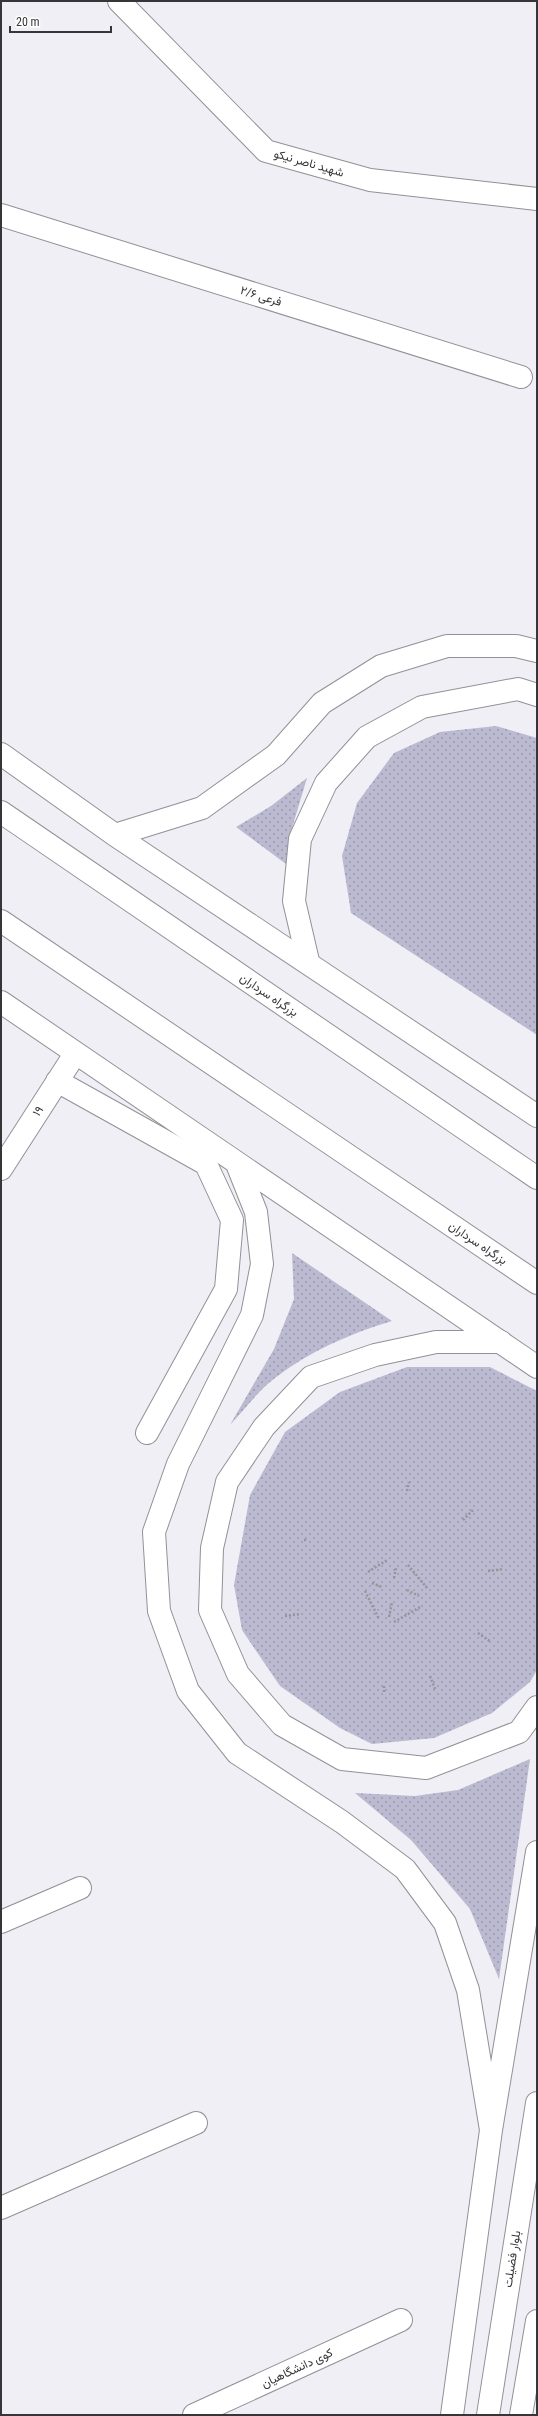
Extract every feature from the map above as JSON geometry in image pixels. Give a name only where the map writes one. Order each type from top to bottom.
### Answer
[{"type":"main road","name":"شهید ناصر نیکو","points":[[119,1],[266,151],[370,180],[537,199]]},
{"type":"main road","name":"فرعی ۲/۶","points":[[1,215],[521,377]]},
{"type":"main road","points":[[115,835],[202,808],[276,755],[322,703],[381,666],[447,646],[516,646],[537,651]]},
{"type":"main road","points":[[308,961],[294,901],[300,839],[326,783],[368,737],[422,707],[518,689],[537,695]]},
{"type":"main road","points":[[1,754],[115,835],[308,961],[537,1116]]},
{"type":"main road","name":"بزرگراه سرداران","points":[[1,812],[537,1178]]},
{"type":"main road","name":"بزرگراه سرداران","points":[[1,921],[537,1283]]},
{"type":"main road","points":[[1,1002],[75,1054],[537,1367]]},
{"type":"main road","name":"۱۹","points":[[1,1169],[75,1054]]},
{"type":"main road","points":[[57,1081],[206,1164],[232,1220],[226,1289],[147,1433]]},
{"type":"main road","points":[[237,1164],[256,1212],[262,1264],[252,1315],[178,1464],[154,1532],[159,1612],[188,1691],[237,1753],[342,1822],[405,1869],[445,1923],[468,1990],[491,2130]]},
{"type":"main road","points":[[502,1342],[436,1342],[375,1355],[311,1377],[264,1427],[227,1482],[212,1548],[210,1610],[238,1674],[282,1725],[342,1759],[426,1768],[519,1732],[537,1707]]},
{"type":"main road","points":[[452,2415],[491,2130],[537,1852]]},
{"type":"main road","points":[[1,1922],[80,1888]]},
{"type":"main road","name":"بلوار فضیلت","points":[[488,2415],[537,2102]]},
{"type":"main road","points":[[1,2208],[196,2123]]},
{"type":"main road","name":"کوی دانشگاهیان","points":[[194,2415],[401,2320]]},
{"type":"main road","points":[[521,2415],[537,2321]]},
{"type":"path","points":[[407,1491],[409,1482]]},
{"type":"path","points":[[463,1520],[473,1510]]},
{"type":"path","points":[[368,1572],[387,1560]]},
{"type":"path","points":[[408,1565],[427,1588]]},
{"type":"path","points":[[394,1578],[396,1568]]},
{"type":"path","points":[[488,1571],[503,1569]]},
{"type":"path","points":[[372,1583],[382,1587]]},
{"type":"path","points":[[407,1590],[419,1596]]},
{"type":"path","points":[[365,1591],[379,1619]]},
{"type":"path","points":[[389,1618],[392,1602]]},
{"type":"path","points":[[394,1622],[422,1606]]},
{"type":"path","points":[[286,1616],[300,1614]]},
{"type":"path","points":[[478,1632],[491,1642]]},
{"type":"path","points":[[430,1676],[435,1689]]},
{"type":"path","points":[[384,1684],[384,1692]]},
{"type":"shaded area","points":[[496,726],[537,738],[537,1035],[351,913],[342,856],[357,803],[394,753],[440,732]]},
{"type":"shaded area","points":[[307,778],[292,828],[286,864],[236,827],[271,806]]},
{"type":"shaded area","points":[[292,1253],[392,1321],[330,1344],[288,1368],[269,1383],[230,1425],[274,1349],[294,1299]]},
{"type":"shaded area","points":[[407,1367],[490,1367],[537,1391],[537,1670],[530,1682],[492,1713],[434,1738],[372,1744],[340,1728],[280,1686],[242,1630],[234,1585],[250,1495],[285,1432],[340,1392]]},
{"type":"shaded area","points":[[530,1759],[499,1979],[470,1909],[411,1840],[355,1793],[415,1796],[458,1790]]}]
